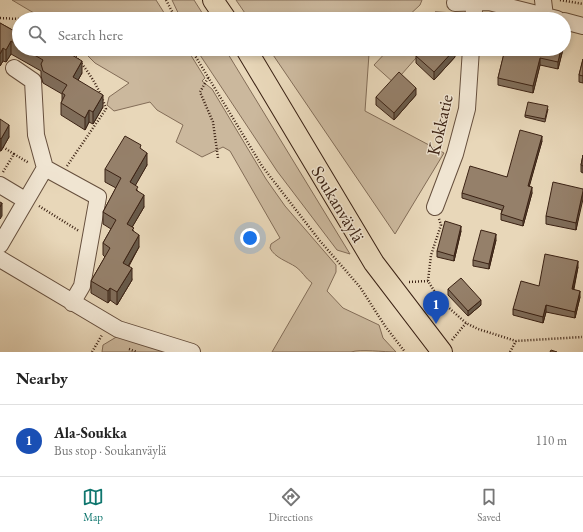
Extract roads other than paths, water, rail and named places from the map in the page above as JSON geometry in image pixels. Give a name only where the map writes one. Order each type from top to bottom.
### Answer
[{"type":"main road","points":[[214,0],[222,12]]},
{"type":"main road","name":"Soukanväylä","points":[[250,56],[374,263],[447,347]]},
{"type":"street","points":[[542,0],[548,12]]},
{"type":"street","points":[[455,2],[489,2],[528,12]]},
{"type":"street","points":[[474,12],[475,2]]},
{"type":"street","points":[[571,22],[583,26]]},
{"type":"street","name":"Kokkatie","points":[[435,207],[455,154],[467,109],[471,56]]},
{"type":"street","points":[[2,241],[44,170],[36,135],[33,81],[14,68]]},
{"type":"street","points":[[44,170],[60,176],[98,197],[82,286],[72,302]]},
{"type":"street","points":[[0,184],[25,200]]},
{"type":"street","points":[[0,259],[118,329],[192,352]]},
{"type":"place","name":"Ala-Soukka","points":[[436,324]]}]
